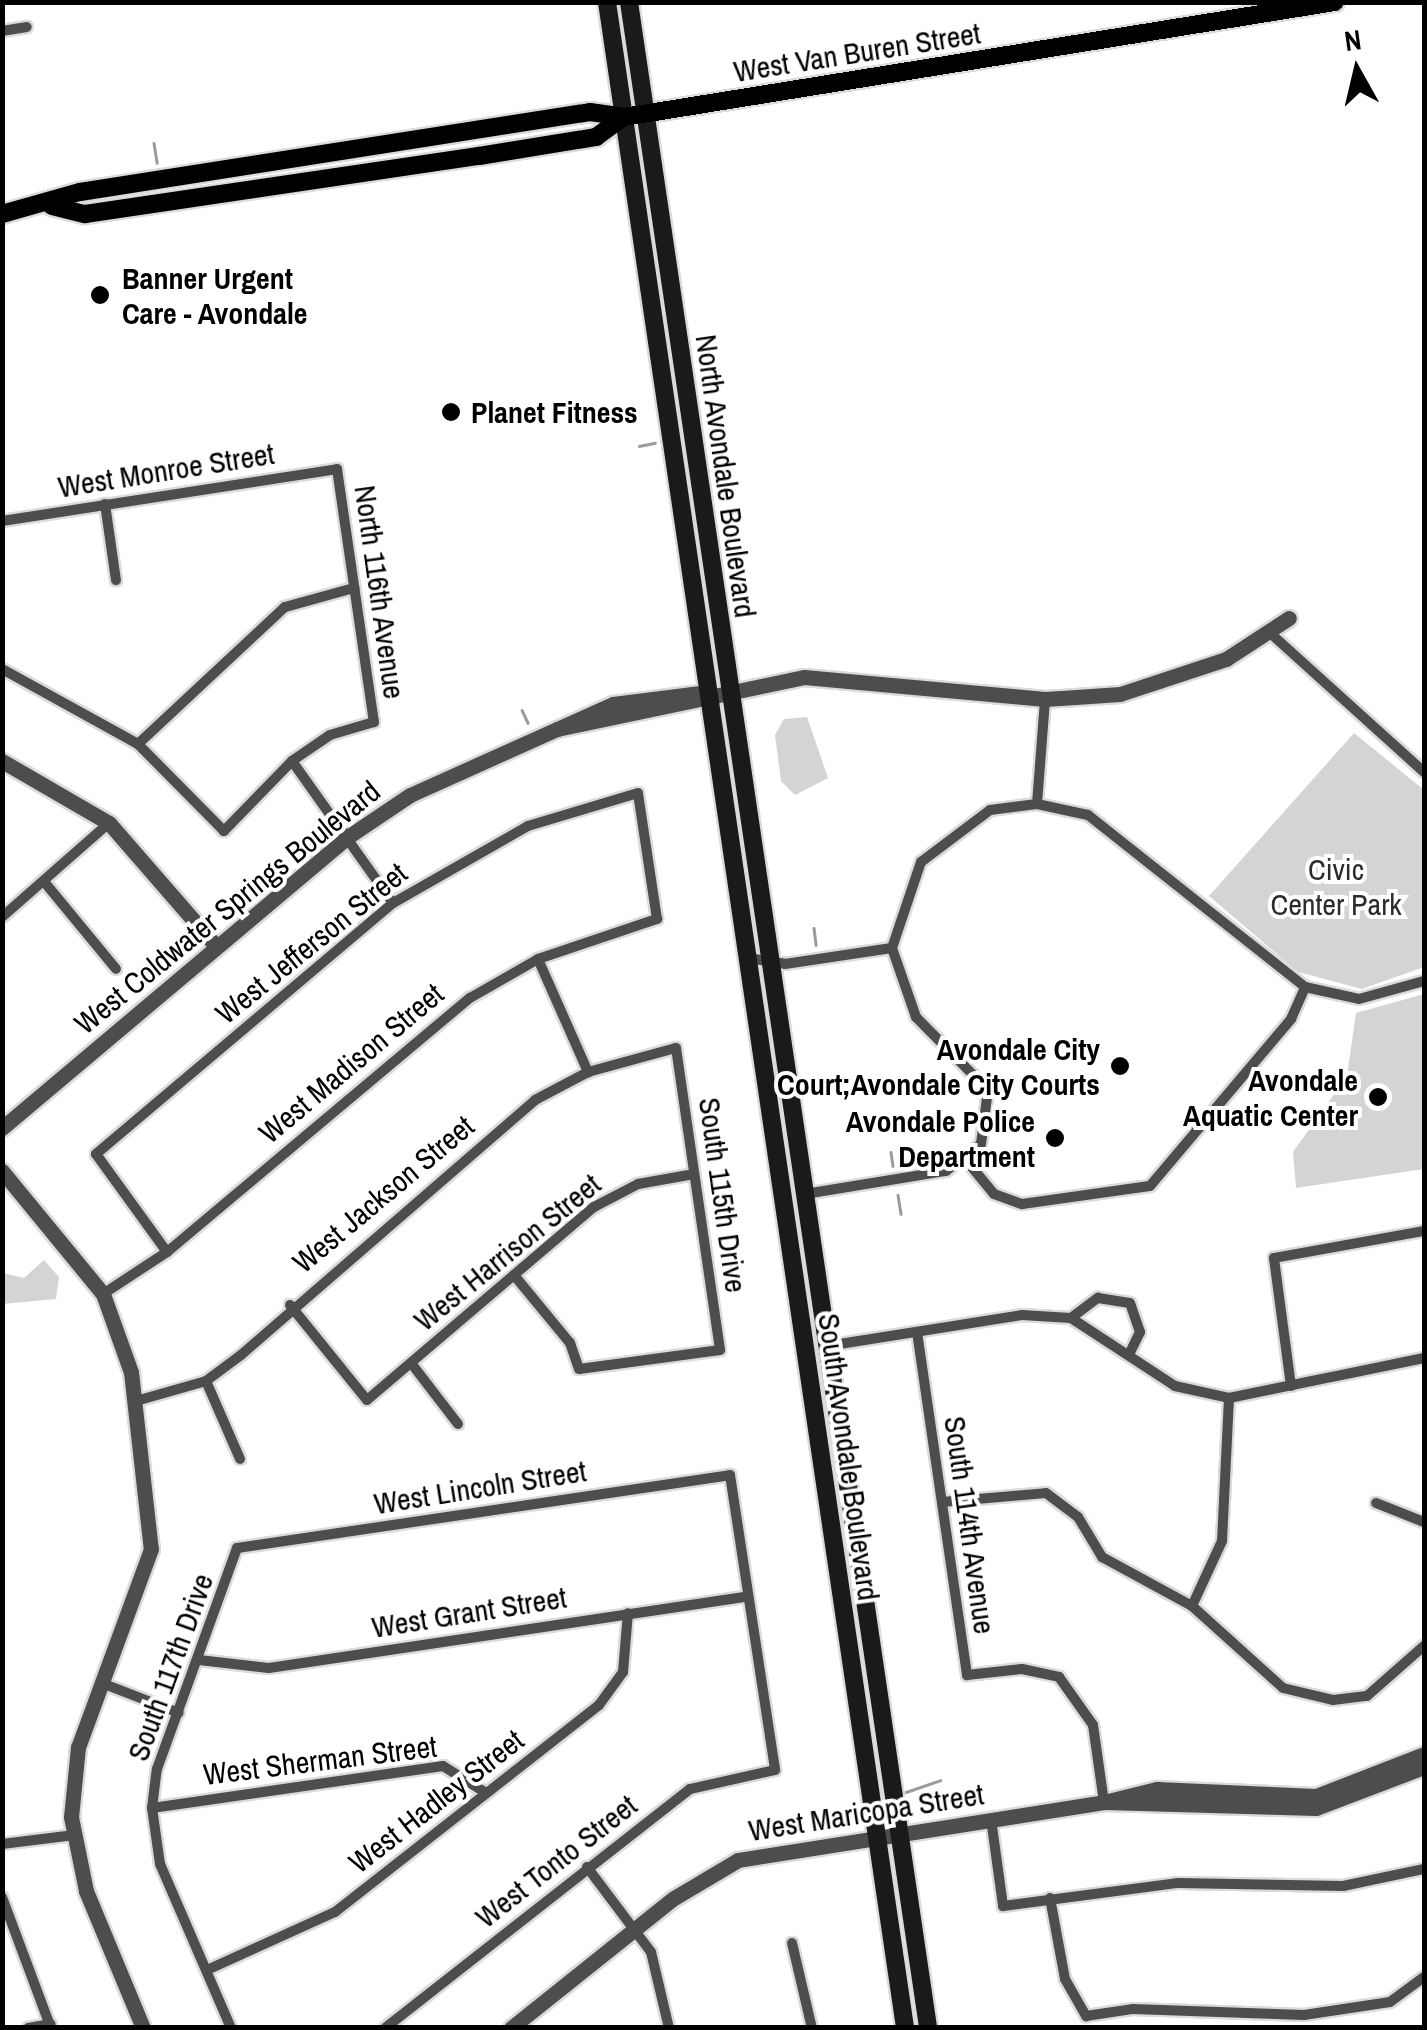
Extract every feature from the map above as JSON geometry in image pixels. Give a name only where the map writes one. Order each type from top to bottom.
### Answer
[{"type":"main road","name":"North Avondale Boulevard","points":[[606,2],[738,894]]},
{"type":"main road","name":"North Avondale Boulevard","points":[[630,2],[768,958]]},
{"type":"main road","name":"West Van Buren Street","points":[[2,214],[52,206],[80,192],[590,112],[624,117],[645,114],[1334,2]]},
{"type":"main road","name":"West Van Buren Street","points":[[52,206],[85,214],[596,137],[624,117]]},
{"type":"main road","points":[[263,186],[278,170],[356,150]]},
{"type":"main road","points":[[170,200],[252,166]]},
{"type":"main road","points":[[652,310],[664,326],[674,391],[686,394]]},
{"type":"main road","points":[[668,412],[680,418],[691,494],[704,510]]},
{"type":"main road","name":"South Avondale Boulevard","points":[[738,894],[906,2028]]},
{"type":"main road","name":"South Avondale Boulevard","points":[[768,958],[928,2028]]},
{"type":"main road","points":[[783,1198],[804,1194]]},
{"type":"street","points":[[2,30],[27,27]]},
{"type":"street","name":"West Monroe Street","points":[[2,521],[336,469]]},
{"type":"street","name":"North 116th Avenue","points":[[292,761],[330,735],[374,722],[336,469]]},
{"type":"street","points":[[105,504],[116,580]]},
{"type":"street","points":[[138,744],[285,606],[354,588]]},
{"type":"street","points":[[1037,804],[1046,699],[1164,684],[1269,632],[1289,618]]},
{"type":"street","points":[[1269,632],[1424,772]]},
{"type":"street","points":[[2,669],[138,744],[224,830],[292,761],[393,902]]},
{"type":"street","name":"West Coldwater Springs Boulevard","points":[[2,1128],[349,836],[423,788],[556,729],[708,692],[826,677],[1046,699]]},
{"type":"street","points":[[2,761],[109,823],[216,946]]},
{"type":"street","name":"West Jefferson Street","points":[[166,1252],[96,1154],[393,902],[528,826],[638,793],[657,920]]},
{"type":"street","points":[[804,1194],[921,1178],[966,1160],[986,1130],[988,1090],[916,1018],[892,948],[900,902],[931,849],[976,816],[1037,804],[1101,822],[1305,988],[1360,1000],[1424,981]]},
{"type":"street","points":[[2,917],[46,884],[109,823]]},
{"type":"street","points":[[46,884],[116,970]]},
{"type":"street","name":"West Madison Street","points":[[103,1294],[166,1252],[422,1032],[538,959],[657,920]]},
{"type":"street","points":[[748,958],[892,948]]},
{"type":"street","points":[[538,959],[588,1072]]},
{"type":"street","points":[[966,1160],[1009,1202],[1150,1186],[1291,1019],[1305,988]]},
{"type":"street","name":"West Jackson Street","points":[[136,1401],[206,1380],[290,1304],[535,1100],[588,1072],[676,1048]]},
{"type":"street","name":"South 115th Drive","points":[[514,1276],[570,1343],[579,1369],[720,1350],[676,1048]]},
{"type":"street","points":[[2,1170],[103,1294],[136,1401],[151,1549],[78,1747],[74,1835],[93,1910],[144,2028]]},
{"type":"street","name":"West Harrison Street","points":[[290,1304],[367,1400],[618,1192],[694,1174]]},
{"type":"street","points":[[1292,1386],[1274,1258],[1424,1231]]},
{"type":"street","points":[[827,1346],[916,1332],[1071,1318],[1098,1298],[1130,1303],[1140,1332],[1129,1354]]},
{"type":"street","points":[[1071,1318],[1175,1386],[1229,1398],[1424,1358]]},
{"type":"street","name":"South 114th Avenue","points":[[916,1332],[967,1674],[1059,1676],[1093,1725],[1104,1802]]},
{"type":"street","points":[[410,1362],[458,1424]]},
{"type":"street","points":[[206,1380],[240,1458]]},
{"type":"street","points":[[1192,1606],[1222,1542],[1229,1398]]},
{"type":"street","name":"West Lincoln Street","points":[[238,1548],[730,1474],[748,1596]]},
{"type":"street","points":[[942,1502],[1046,1494],[1078,1517],[1102,1557],[1192,1606],[1251,1669],[1333,1700],[1366,1696],[1424,1646]]},
{"type":"street","points":[[1376,1503],[1424,1522]]},
{"type":"street","name":"South 117th Drive","points":[[230,2028],[160,1864],[152,1808],[179,1713],[238,1548]]},
{"type":"street","name":"West Grant Street","points":[[199,1660],[269,1668],[748,1596]]},
{"type":"street","name":"West Tonto Street","points":[[385,2028],[690,1789],[775,1770],[748,1596]]},
{"type":"street","name":"West Hadley Street","points":[[207,1970],[335,1912],[616,1686],[631,1646],[628,1614]]},
{"type":"street","points":[[104,1684],[179,1713]]},
{"type":"street","name":"West Maricopa Street","points":[[511,2028],[637,1929],[738,1860],[1104,1802],[1299,1810],[1366,1796],[1422,1765]]},
{"type":"street","name":"West Sherman Street","points":[[152,1808],[442,1766],[486,1793]]},
{"type":"street","points":[[992,1819],[1003,1906],[1178,1884],[1343,1886],[1424,1868]]},
{"type":"street","points":[[2,1844],[74,1835]]},
{"type":"street","points":[[587,1867],[637,1929],[669,2028]]},
{"type":"street","points":[[2,1897],[51,2026],[28,2028]]},
{"type":"street","points":[[1050,1898],[1065,1979],[1086,2016],[1133,2009],[1304,2015],[1390,2002],[1421,1981]]},
{"type":"street","points":[[792,1943],[812,2028]]},
{"type":"green space","points":[[807,717],[828,778],[795,795],[781,781],[775,735],[784,719]]},
{"type":"green space","name":"Civic Center Park","points":[[1354,733],[1424,790],[1424,967],[1362,989],[1298,972],[1209,896]]},
{"type":"green space","name":"Avondale Aquatic Center","points":[[1424,994],[1424,1169],[1296,1188],[1293,1152],[1347,1076],[1356,1013]]},
{"type":"green space","points":[[44,1260],[59,1277],[56,1299],[3,1304],[3,1273],[24,1278]]},
{"type":"waterway","points":[[154,143],[157,163]]},
{"type":"waterway","points":[[639,446],[655,443]]},
{"type":"waterway","points":[[522,710],[528,723]]},
{"type":"waterway","points":[[814,928],[816,945]]},
{"type":"waterway","points":[[891,1152],[893,1166]]},
{"type":"waterway","points":[[898,1195],[901,1214]]},
{"type":"waterway","points":[[906,1792],[940,1780]]},
{"type":"place","name":"Banner Urgent Care - Avondale","points":[[100,295]]},
{"type":"place","name":"Planet Fitness","points":[[451,412]]},
{"type":"place","name":"Avondale City Court;Avondale City Courts","points":[[1120,1066]]},
{"type":"place","name":"Avondale Aquatic Center","points":[[1378,1097]]},
{"type":"place","name":"Avondale Police Department","points":[[1055,1138]]}]
